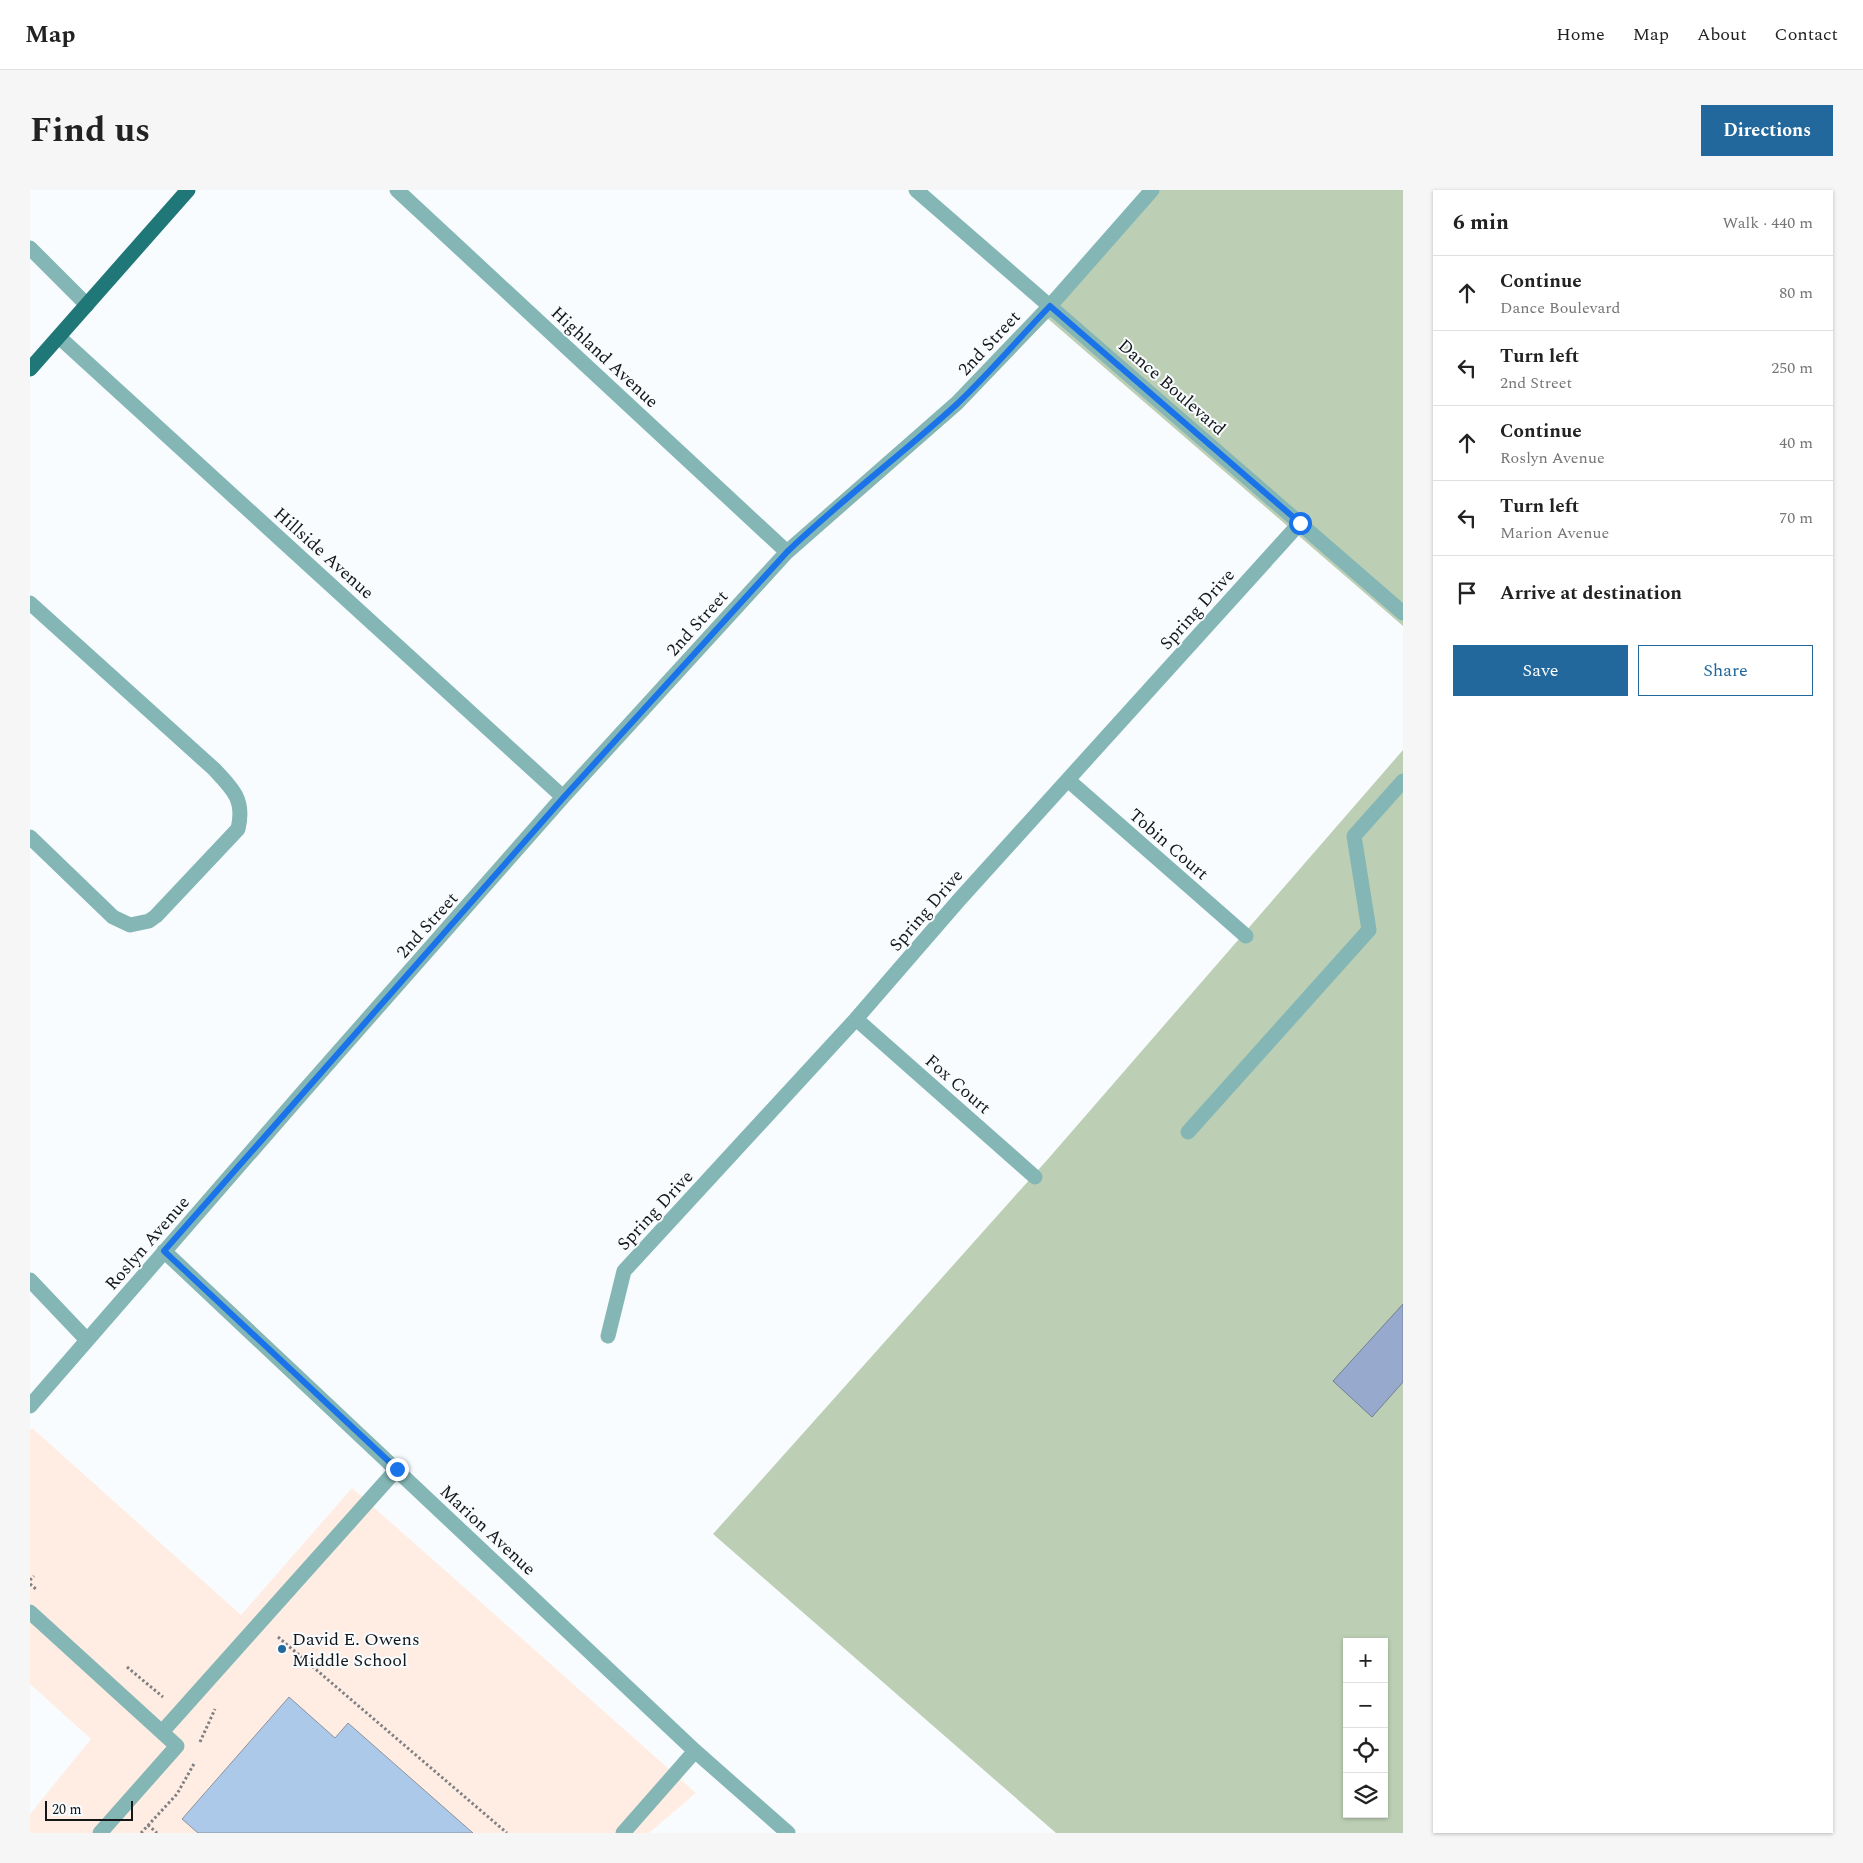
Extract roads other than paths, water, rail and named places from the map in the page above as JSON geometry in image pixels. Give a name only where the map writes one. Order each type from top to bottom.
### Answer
[{"type":"main road","points":[[30,369],[188,190]]},
{"type":"street","name":"Highland Avenue","points":[[397,190],[787,552]]},
{"type":"street","name":"Dance Boulevard","points":[[916,190],[1403,613]]},
{"type":"street","name":"2nd Street","points":[[292,1104],[564,797],[787,552],[819,521],[868,483],[957,403],[1050,306],[1152,190]]},
{"type":"street","points":[[30,248],[87,305]]},
{"type":"street","name":"Hillside Avenue","points":[[59,337],[564,797]]},
{"type":"street","name":"Spring Drive","points":[[608,1336],[624,1271],[856,1019],[959,900],[1300,523]]},
{"type":"street","points":[[30,603],[214,769],[237,798],[242,813],[238,829],[156,916],[140,924],[130,925],[113,917],[30,837]]},
{"type":"street","name":"Tobin Court","points":[[1068,780],[1246,936]]},
{"type":"street","points":[[1188,1132],[1369,930],[1354,836],[1403,781]]},
{"type":"street","name":"Fox Court","points":[[856,1019],[1035,1177]]},
{"type":"street","name":"Roslyn Avenue","points":[[30,1406],[292,1104]]},
{"type":"street","name":"Marion Avenue","points":[[164,1251],[695,1752],[788,1833]]},
{"type":"street","points":[[30,1280],[86,1340]]},
{"type":"street","points":[[162,1732],[397,1469]]},
{"type":"street","points":[[30,1612],[176,1746],[100,1833]]},
{"type":"street","points":[[622,1833],[695,1752]]},
{"type":"water","points":[[1403,1304],[1403,1382],[1372,1417],[1333,1381]]},
{"type":"place","name":"David E. Owens Middle School","points":[[282,1649]]}]
